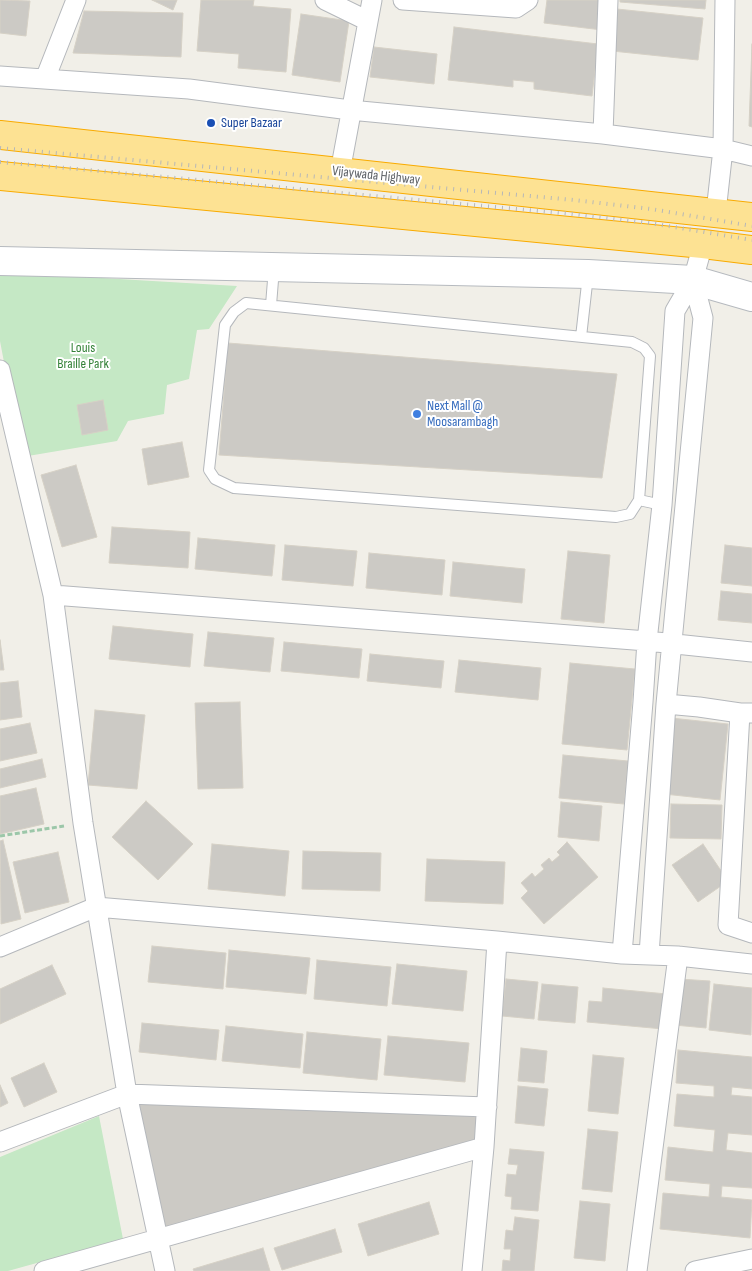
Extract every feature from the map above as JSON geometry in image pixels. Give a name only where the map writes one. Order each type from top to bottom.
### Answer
[{"type":"highway","name":"Vijaywada Highway","points":[[0,135],[752,217]]},
{"type":"highway","points":[[0,176],[752,250]]},
{"type":"street","points":[[45,79],[76,0]]},
{"type":"street","points":[[325,0],[368,21]]},
{"type":"street","points":[[340,172],[350,110],[372,0]]},
{"type":"street","points":[[403,0],[516,8],[528,0]]},
{"type":"street","points":[[603,134],[608,0]]},
{"type":"street","points":[[716,212],[723,149],[725,0]]},
{"type":"street","points":[[0,76],[189,89],[350,110],[603,134],[723,149],[752,156]]},
{"type":"street","points":[[622,954],[647,641],[662,505],[675,311],[694,280],[703,244]]},
{"type":"street","points":[[0,261],[588,274],[694,280],[752,297]]},
{"type":"street","points":[[649,955],[666,704],[702,318],[694,280]]},
{"type":"street","points":[[0,370],[53,595],[83,823],[126,1094],[165,1271]]},
{"type":"street","points":[[53,595],[672,643],[752,652]]},
{"type":"street","points":[[666,704],[746,713],[728,925],[752,933]]},
{"type":"street","points":[[0,947],[96,907],[497,941],[622,954],[678,956],[752,964]]},
{"type":"street","points":[[472,1271],[484,1147],[497,941]]},
{"type":"street","points":[[638,1271],[678,956]]},
{"type":"street","points":[[0,1142],[126,1094],[487,1107]]},
{"type":"street","points":[[44,1271],[484,1147]]},
{"type":"street","points":[[695,1271],[752,1259]]},
{"type":"lane","points":[[271,305],[274,267]]},
{"type":"lane","points":[[581,337],[588,274]]},
{"type":"lane","points":[[246,302],[581,337],[632,342],[644,348],[650,356],[639,500],[630,514],[616,517],[234,488],[215,479],[209,470],[226,325],[234,312],[246,302]]},
{"type":"lane","points":[[639,500],[662,505]]},
{"type":"path","points":[[0,836],[83,823]]},
{"type":"green space","name":"Louis Braille Park","points":[[0,274],[237,286],[209,329],[197,330],[189,379],[167,385],[164,414],[128,421],[117,441],[22,457],[0,341]]},
{"type":"green space","points":[[99,1116],[123,1239],[8,1271],[0,1271],[0,1157]]},
{"type":"building","points":[[0,0],[30,1],[26,36],[0,33]]},
{"type":"building","points":[[152,0],[177,0],[173,10]]},
{"type":"building","points":[[201,0],[254,0],[253,6],[291,9],[286,72],[238,68],[239,54],[197,51]]},
{"type":"building","points":[[547,0],[605,0],[602,30],[544,23]]},
{"type":"building","points":[[620,0],[706,0],[705,9],[620,2]]},
{"type":"building","points":[[617,9],[703,18],[698,60],[612,51]]},
{"type":"building","points":[[84,11],[183,13],[181,57],[73,53]]},
{"type":"building","points":[[301,14],[349,21],[340,82],[292,75]]},
{"type":"building","points":[[454,27],[598,44],[592,96],[534,89],[534,82],[513,80],[513,87],[448,80]]},
{"type":"building","points":[[752,44],[752,127],[749,126]]},
{"type":"building","points":[[374,47],[437,54],[434,84],[370,77]]},
{"type":"building","name":"Next Mall @ Moosarambagh","points":[[228,343],[617,374],[602,478],[219,455]]},
{"type":"building","points":[[103,400],[108,430],[82,435],[77,405]]},
{"type":"building","points":[[182,442],[189,477],[148,485],[142,449]]},
{"type":"building","points":[[76,465],[97,537],[62,547],[41,475]]},
{"type":"building","points":[[112,527],[190,532],[188,568],[109,563]]},
{"type":"building","points":[[198,538],[275,545],[272,576],[195,569]]},
{"type":"building","points":[[285,545],[357,551],[353,586],[282,580]]},
{"type":"building","points":[[725,545],[752,548],[752,586],[721,583]]},
{"type":"building","points":[[568,551],[610,555],[604,623],[561,619]]},
{"type":"building","points":[[369,553],[445,560],[442,595],[366,588]]},
{"type":"building","points":[[453,562],[525,569],[522,603],[450,596]]},
{"type":"building","points":[[721,591],[752,594],[752,623],[718,620]]},
{"type":"building","points":[[113,626],[193,634],[190,667],[109,659]]},
{"type":"building","points":[[208,632],[274,638],[270,672],[204,666]]},
{"type":"building","points":[[0,640],[4,670],[0,670]]},
{"type":"building","points":[[284,642],[362,649],[359,678],[281,671]]},
{"type":"building","points":[[370,654],[444,661],[441,688],[367,681]]},
{"type":"building","points":[[459,660],[541,668],[538,700],[455,692]]},
{"type":"building","points":[[570,663],[635,669],[627,750],[562,744]]},
{"type":"building","points":[[18,681],[22,717],[0,720],[0,683]]},
{"type":"building","points":[[240,702],[243,788],[198,789],[195,703]]},
{"type":"building","points":[[95,710],[145,715],[137,789],[88,785]]},
{"type":"building","points":[[671,718],[728,724],[720,800],[664,794]]},
{"type":"building","points":[[30,723],[37,753],[0,761],[0,729]]},
{"type":"building","points":[[563,755],[628,761],[624,804],[559,798]]},
{"type":"building","points":[[42,759],[46,777],[0,788],[0,769]]},
{"type":"building","points":[[36,788],[44,824],[0,834],[0,796]]},
{"type":"building","points":[[146,801],[193,844],[158,880],[112,837]]},
{"type":"building","points":[[561,802],[602,806],[599,841],[558,837]]},
{"type":"building","points":[[671,804],[722,805],[721,839],[670,838]]},
{"type":"building","points":[[3,840],[21,919],[1,924],[0,841]]},
{"type":"building","points":[[567,842],[598,877],[544,924],[521,898],[528,891],[521,883],[532,873],[535,877],[544,869],[541,865],[549,858],[552,862],[560,855],[557,852]]},
{"type":"building","points":[[212,844],[289,851],[285,896],[208,889]]},
{"type":"building","points":[[703,844],[728,881],[698,902],[672,865]]},
{"type":"building","points":[[303,851],[381,853],[380,891],[302,889]]},
{"type":"building","points":[[58,852],[69,902],[25,913],[13,862]]},
{"type":"building","points":[[427,859],[505,862],[503,904],[425,901]]},
{"type":"building","points":[[152,946],[226,953],[223,989],[148,982]]},
{"type":"building","points":[[229,950],[310,958],[306,994],[226,987]]},
{"type":"building","points":[[317,960],[391,967],[387,1006],[314,999]]},
{"type":"building","points":[[397,964],[467,971],[463,1011],[392,1004]]},
{"type":"building","points":[[52,965],[66,994],[0,1024],[0,989]]},
{"type":"building","points":[[506,979],[538,982],[534,1019],[502,1016]]},
{"type":"building","points":[[679,979],[710,981],[706,1028],[674,1025]]},
{"type":"building","points":[[542,984],[578,987],[575,1023],[538,1020]]},
{"type":"building","points":[[714,984],[752,988],[751,1035],[709,1030]]},
{"type":"building","points":[[603,988],[667,994],[663,1029],[587,1022],[589,1001],[602,1002]]},
{"type":"building","points":[[142,1023],[219,1030],[216,1060],[139,1052]]},
{"type":"building","points":[[226,1026],[303,1034],[300,1068],[222,1061]]},
{"type":"building","points":[[307,1032],[381,1039],[377,1080],[303,1073]]},
{"type":"building","points":[[388,1036],[469,1043],[465,1082],[384,1075]]},
{"type":"building","points":[[521,1048],[547,1051],[544,1083],[518,1081]]},
{"type":"building","points":[[678,1050],[752,1057],[752,1089],[732,1087],[731,1095],[752,1097],[752,1135],[728,1133],[726,1150],[752,1153],[752,1188],[722,1186],[721,1197],[752,1200],[750,1238],[660,1229],[663,1193],[709,1197],[710,1184],[665,1180],[668,1147],[713,1152],[715,1130],[674,1126],[677,1094],[714,1097],[714,1086],[676,1083]]},
{"type":"building","points":[[593,1055],[624,1058],[618,1114],[588,1111]]},
{"type":"building","points":[[44,1063],[57,1092],[24,1107],[11,1078]]},
{"type":"building","points":[[0,1085],[8,1103],[0,1107]]},
{"type":"building","points":[[518,1086],[548,1089],[544,1126],[515,1123]]},
{"type":"building","points":[[133,1102],[479,1111],[477,1145],[163,1230]]},
{"type":"building","points":[[588,1129],[618,1132],[612,1192],[582,1189]]},
{"type":"building","points":[[510,1149],[544,1152],[538,1211],[511,1209],[512,1197],[505,1196],[507,1174],[516,1175],[518,1165],[508,1164]]},
{"type":"building","points":[[580,1201],[610,1204],[605,1261],[574,1258]]},
{"type":"building","points":[[429,1202],[439,1234],[368,1256],[358,1224]]},
{"type":"building","points":[[515,1217],[539,1220],[534,1271],[502,1271],[503,1260],[510,1261],[511,1249],[504,1249],[506,1230],[513,1231]]},
{"type":"building","points":[[335,1229],[342,1252],[282,1270],[274,1248]]},
{"type":"building","points":[[263,1248],[270,1271],[194,1271],[193,1269]]},
{"type":"railway","points":[[0,148],[574,200],[651,209],[752,226]]},
{"type":"railway","points":[[0,162],[572,214],[650,223],[752,240]]},
{"type":"place","name":"Super Bazaar","points":[[211,123]]},
{"type":"place","name":"Next Mall @ Moosarambagh","points":[[417,414]]}]
